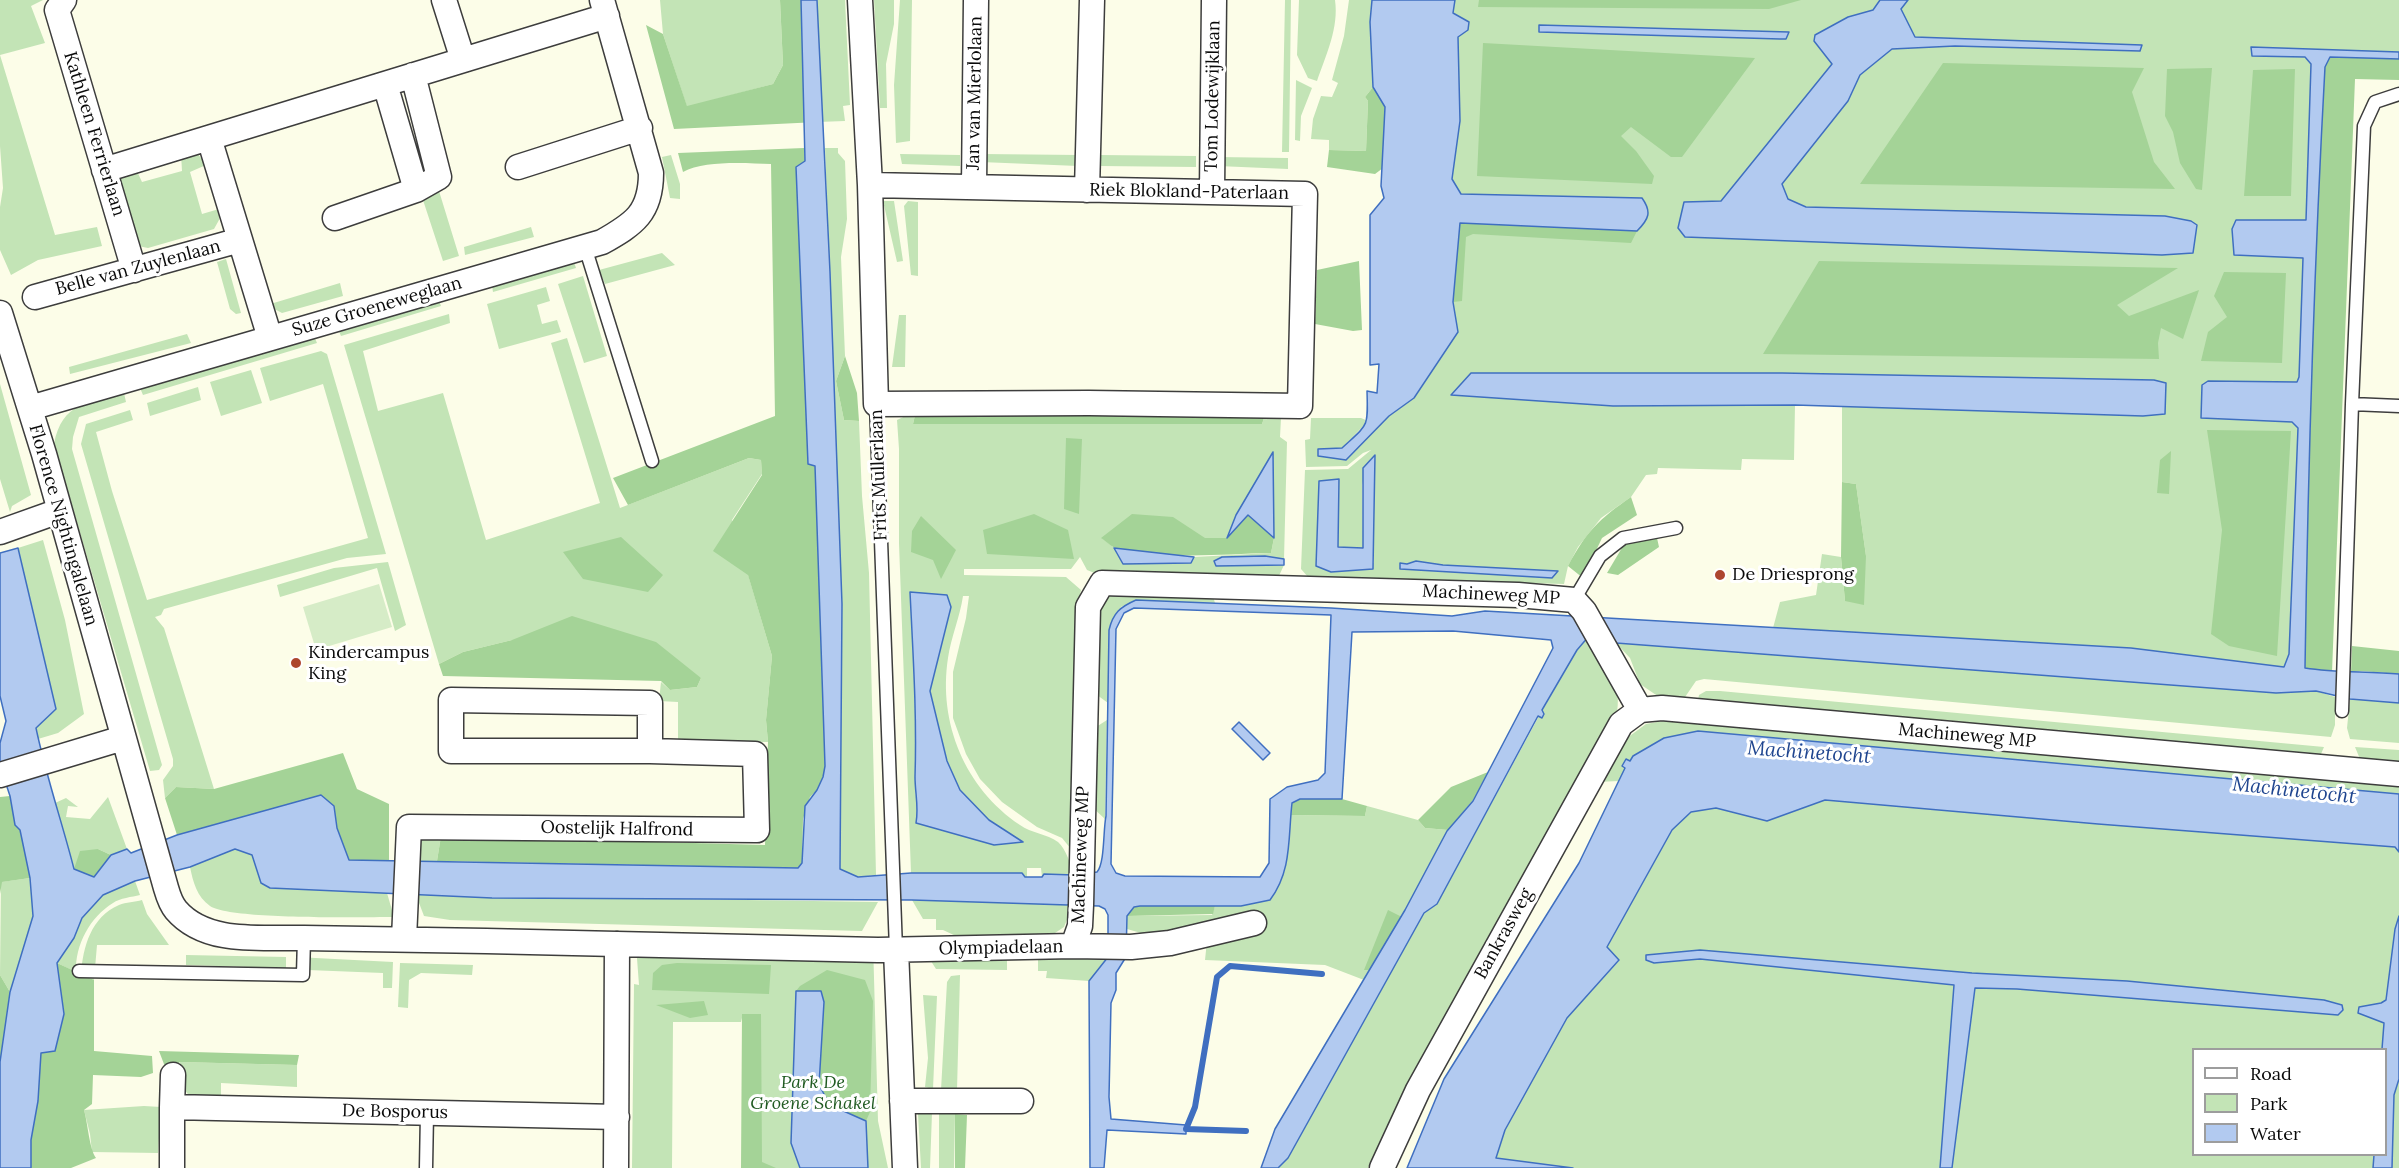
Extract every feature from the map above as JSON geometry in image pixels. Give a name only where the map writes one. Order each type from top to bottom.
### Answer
[{"type":"street","name":"Kathleen Ferrierlaan","points":[[64,0],[57,10],[134,270]]},
{"type":"street","points":[[444,0],[463,60]]},
{"type":"street","name":"Frits Mullerlaan","points":[[860,0],[870,185],[876,404]]},
{"type":"street","name":"Jan van Mierlolaan","points":[[974,187],[976,0]]},
{"type":"street","points":[[1087,190],[1092,0]]},
{"type":"street","name":"Tom Lodewijklaan","points":[[1212,191],[1214,0]]},
{"type":"street","points":[[104,170],[463,60],[605,8]]},
{"type":"street","name":"Suze Groeneweglaan","points":[[30,408],[602,242],[629,227],[643,212],[651,190],[651,173],[605,8]]},
{"type":"street","points":[[335,218],[416,190],[439,177],[413,75]]},
{"type":"street","points":[[385,84],[416,190]]},
{"type":"street","points":[[518,167],[641,133]]},
{"type":"street","name":"Belle van Zuylenlaan","points":[[209,138],[270,338]]},
{"type":"street","name":"Riek Blokland-Paterlaan","points":[[870,185],[1305,194],[1300,406],[1089,403],[876,404]]},
{"type":"street","name":"Belle van Zuylenlaan","points":[[35,297],[240,240]]},
{"type":"street","name":"Florence Nightingalelaan","points":[[0,313],[30,408],[123,738]]},
{"type":"street","points":[[0,532],[59,511]]},
{"type":"street","name":"Machineweg MP","points":[[1073,946],[1080,926],[1083,874],[1088,606],[1102,583],[1558,597],[1579,605],[1640,710],[1662,708],[2399,774]]},
{"type":"street","name":"Oostelijk Halfrond","points":[[404,939],[409,826],[757,830],[755,754],[650,751],[451,751],[451,700],[650,703],[650,751]]},
{"type":"street","name":"Bankrasweg","points":[[1382,1168],[1418,1090],[1620,724],[1640,710]]},
{"type":"street","points":[[0,775],[123,738],[150,839],[174,908],[190,924],[205,932],[228,936],[304,938],[896,950],[905,1168]]},
{"type":"street","name":"Olympiadelaan","points":[[896,950],[1131,947],[1170,943],[1254,923]]},
{"type":"street","points":[[616,1168],[617,944]]},
{"type":"street","points":[[172,1168],[173,1075]]},
{"type":"street","points":[[902,1101],[1021,1101]]},
{"type":"street","name":"De Bosporus","points":[[172,1107],[617,1118]]},
{"type":"lane","points":[[2342,711],[2364,126],[2375,102],[2399,94]]},
{"type":"lane","points":[[585,246],[652,461]]},
{"type":"lane","name":"Frits Mullerlaan","points":[[876,404],[896,950]]},
{"type":"lane","points":[[2352,404],[2399,406]]},
{"type":"lane","points":[[1579,605],[1600,556],[1623,538],[1676,528]]},
{"type":"lane","points":[[79,971],[303,975],[304,938]]},
{"type":"lane","points":[[426,1168],[427,1113]]},
{"type":"green space","points":[[0,0],[43,0],[31,6],[45,43],[0,55]]},
{"type":"green space","points":[[660,0],[780,0],[783,65],[773,84],[687,107],[663,34]]},
{"type":"green space","points":[[780,0],[812,0],[818,122],[674,129],[646,25],[663,34],[687,106],[773,84],[783,65]]},
{"type":"green space","points":[[812,0],[845,0],[850,105],[843,106],[845,121],[818,122]]},
{"type":"green space","points":[[874,0],[894,0],[894,24],[886,64],[887,108],[880,108]]},
{"type":"green space","points":[[900,0],[912,0],[910,141],[896,143],[894,85]]},
{"type":"green space","points":[[1285,0],[1291,0],[1289,152],[1282,152]]},
{"type":"green space","points":[[1299,0],[1335,0],[1333,31],[1317,81],[1308,78],[1297,55]]},
{"type":"green space","points":[[1349,0],[1372,0],[1370,22],[1373,87],[1365,97],[1368,101],[1366,151],[1329,150],[1329,140],[1311,139],[1313,119],[1321,96],[1332,97],[1338,83],[1332,80],[1344,36]]},
{"type":"green space","points":[[1399,0],[2399,0],[2399,57],[2325,55],[2298,671],[2131,648],[1773,628],[1780,602],[1816,595],[1822,554],[1841,557],[1845,601],[1866,556],[1856,484],[1842,482],[1842,406],[1795,405],[1794,460],[1742,459],[1741,470],[1658,468],[1657,474],[1646,475],[1631,497],[1601,518],[1578,547],[1568,566],[1564,584],[1308,577],[1301,569],[1305,470],[1348,469],[1371,450],[1363,453],[1347,466],[1306,467],[1305,440],[1310,439],[1311,418],[1361,418],[1368,421],[1342,448],[1345,460],[1389,415]],"holes":[[[1339,480],[1338,547],[1363,548],[1362,481],[1374,535],[1374,563],[1316,566]]]},
{"type":"green space","points":[[1479,0],[1801,0],[1769,9],[1478,7]]},
{"type":"green space","points":[[1483,43],[1755,58],[1682,157],[1671,157],[1631,127],[1621,136],[1636,151],[1654,176],[1652,184],[1477,176]]},
{"type":"green space","points":[[0,55],[55,235],[97,227],[102,246],[38,260],[11,275],[0,250],[0,207],[3,188],[0,146]]},
{"type":"green space","points":[[2330,57],[2399,59],[2399,80],[2355,79],[2332,672],[2305,669],[2318,217],[2325,67]]},
{"type":"green space","points":[[1943,63],[2144,68],[2132,92],[2154,162],[2175,189],[1860,184]]},
{"type":"green space","points":[[2212,68],[2202,190],[2196,189],[2180,163],[2173,132],[2165,116],[2167,69]]},
{"type":"green space","points":[[2295,69],[2291,196],[2244,196],[2253,70]]},
{"type":"green space","points":[[1296,80],[1312,88],[1301,116],[1300,141],[1295,140]]},
{"type":"green space","points":[[1373,87],[1385,107],[1383,168],[1375,174],[1327,167],[1329,150],[1366,151],[1368,101],[1365,97]]},
{"type":"green space","points":[[804,148],[805,161],[796,167],[808,464],[815,466],[825,766],[823,777],[817,790],[810,797],[803,819],[802,864],[798,868],[437,861],[441,836],[765,845],[768,742],[766,720],[772,656],[748,575],[713,551],[762,475],[761,460],[749,458],[628,505],[613,478],[775,416],[771,164],[713,164],[683,172],[678,153]]},
{"type":"green space","points":[[825,148],[838,148],[838,153],[845,161],[847,219],[841,257],[845,356],[836,381],[844,420],[859,421],[862,496],[869,573],[876,875],[858,877],[840,869],[842,604]]},
{"type":"green space","points":[[181,154],[198,154],[206,165],[190,172],[202,214],[219,209],[219,220],[214,229],[148,248],[138,246],[118,183],[123,173],[135,167],[142,182],[182,171]]},
{"type":"green space","points":[[900,154],[960,155],[960,166],[902,164]]},
{"type":"green space","points":[[982,154],[1079,155],[1078,166],[981,162]]},
{"type":"green space","points":[[671,155],[680,184],[680,199],[670,198],[662,157]]},
{"type":"green space","points":[[1100,155],[1196,156],[1196,167],[1100,166]]},
{"type":"green space","points":[[1218,157],[1288,158],[1288,169],[1218,166]]},
{"type":"green space","points":[[439,191],[459,256],[443,261],[422,197]]},
{"type":"green space","points":[[883,201],[894,201],[903,261],[897,262]]},
{"type":"green space","points":[[908,201],[918,202],[918,276],[911,275],[904,206]]},
{"type":"green space","points":[[1460,223],[1637,231],[1631,243],[1473,234],[1466,237],[1462,301],[1453,302]]},
{"type":"green space","points":[[531,227],[534,237],[465,255],[464,247]]},
{"type":"green space","points":[[662,253],[675,265],[605,284],[599,270]]},
{"type":"green space","points":[[226,259],[241,313],[236,314],[230,309],[217,262]]},
{"type":"green space","points":[[1359,261],[1362,330],[1353,331],[1315,324],[1317,270]]},
{"type":"green space","points":[[1819,261],[2178,268],[2117,305],[2129,316],[2199,290],[2183,339],[2161,328],[2158,343],[2159,359],[1763,354]]},
{"type":"green space","points":[[574,262],[576,268],[493,292],[492,286]]},
{"type":"green space","points":[[2224,272],[2286,273],[2282,363],[2201,361],[2208,332],[2227,317],[2214,296]]},
{"type":"green space","points":[[583,276],[607,356],[584,363],[558,284]]},
{"type":"green space","points":[[340,283],[343,296],[282,313],[267,305]]},
{"type":"green space","points":[[546,287],[550,301],[537,305],[542,324],[557,320],[561,332],[499,349],[487,304]]},
{"type":"green space","points":[[439,300],[441,306],[341,336],[338,329]]},
{"type":"green space","points":[[449,314],[450,323],[363,351],[378,411],[443,393],[486,540],[600,503],[551,343],[567,338],[620,508],[749,458],[761,460],[762,474],[732,520],[772,656],[766,720],[768,742],[678,741],[678,702],[659,701],[661,682],[670,690],[697,687],[701,678],[512,640],[463,652],[439,664],[344,345]]},
{"type":"green space","points":[[899,315],[906,315],[905,367],[892,367]]},
{"type":"green space","points":[[187,334],[191,343],[70,374],[69,367]]},
{"type":"green space","points":[[314,336],[317,343],[143,395],[140,388]]},
{"type":"green space","points":[[321,351],[327,354],[386,554],[347,558],[164,609],[161,615],[155,617],[164,628],[214,789],[176,787],[165,798],[163,780],[173,766],[173,759],[81,444],[86,424],[130,410],[133,420],[96,432],[112,491],[147,600],[368,538],[323,384],[270,401],[260,368]]},
{"type":"green space","points":[[845,356],[857,393],[859,421],[844,420],[836,381]]},
{"type":"green space","points":[[251,370],[262,403],[221,416],[210,382]]},
{"type":"green space","points":[[0,384],[31,495],[12,506],[10,512],[0,479]]},
{"type":"green space","points":[[198,387],[201,400],[150,416],[147,403]]},
{"type":"green space","points":[[124,393],[126,402],[79,417],[72,449],[162,765],[159,770],[150,771],[54,444],[63,420],[78,406]]},
{"type":"green space","points":[[916,411],[913,424],[1262,424],[1264,418],[1281,418],[1280,437],[1287,442],[1284,559],[1222,557],[1216,566],[1284,565],[1278,578],[1097,574],[1087,570],[1080,557],[1071,569],[964,569],[964,575],[1066,577],[1081,590],[1079,599],[1076,850],[1071,849],[1062,838],[1037,827],[1002,802],[980,779],[966,754],[953,718],[953,672],[969,596],[963,596],[949,650],[946,682],[947,706],[952,730],[970,773],[1001,810],[1020,825],[1058,842],[1066,853],[1074,875],[1045,874],[1042,877],[1041,868],[1027,868],[1027,877],[1021,873],[911,873],[899,543],[897,420]],"holes":[[[1273,453],[1274,538],[1271,553],[1194,557],[1191,563],[1124,564],[1114,548],[1102,538],[1227,538],[1236,515]],[[910,593],[951,607],[930,691],[947,761],[960,790],[989,820],[1022,842],[916,823],[915,711]]]},
{"type":"green space","points":[[916,411],[1264,418],[1262,424],[913,424]]},
{"type":"green space","points":[[2207,430],[2291,431],[2277,656],[2229,646],[2211,634],[2222,530]]},
{"type":"green space","points":[[1066,438],[1082,439],[1079,514],[1064,509]]},
{"type":"green space","points":[[2171,451],[2169,494],[2157,493],[2160,460]]},
{"type":"green space","points":[[1842,482],[1856,484],[1866,556],[1864,605],[1845,601],[1841,557]]},
{"type":"green space","points":[[1631,497],[1637,515],[1602,538],[1583,578],[1568,566],[1575,554],[1594,527]]},
{"type":"green space","points":[[1034,514],[1068,530],[1074,559],[987,554],[983,530]]},
{"type":"green space","points":[[1132,514],[1173,517],[1205,538],[1227,538],[1248,515],[1274,538],[1271,553],[1155,554],[1116,548],[1101,538]]},
{"type":"green space","points":[[921,516],[956,550],[941,579],[933,560],[911,552],[912,531]]},
{"type":"green space","points":[[621,537],[663,575],[648,592],[583,579],[563,552]]},
{"type":"green space","points":[[1657,538],[1659,547],[1618,575],[1607,573],[1626,541]]},
{"type":"green space","points":[[43,540],[65,620],[84,714],[58,733],[38,739],[18,548]]},
{"type":"green space","points":[[388,562],[406,625],[395,631],[377,568],[280,597],[277,585],[334,568]]},
{"type":"green space","points":[[379,584],[392,627],[316,650],[303,607]]},
{"type":"green space","points":[[1125,589],[1212,593],[1215,603],[1136,600],[1121,607],[1109,630],[1108,703],[1093,692],[1097,610],[1109,596]]},
{"type":"green space","points":[[572,616],[656,642],[701,678],[697,687],[670,690],[661,681],[443,676],[439,664],[463,652],[512,640]]},
{"type":"green space","points":[[1589,636],[1615,684],[1618,694],[1616,718],[1385,1130],[1368,1168],[1278,1168],[1288,1158],[1424,913],[1437,904],[1539,716],[1542,717],[1544,714],[1542,711],[1577,650]]},
{"type":"green space","points":[[1616,643],[2276,693],[2316,691],[2335,697],[2335,725],[2331,737],[1704,679],[1696,681],[1681,703],[1659,697],[1640,684],[1630,658]]},
{"type":"green space","points":[[2352,646],[2399,651],[2399,674],[2351,672]]},
{"type":"green space","points":[[1706,691],[2324,747],[2318,761],[1697,705],[1699,695]]},
{"type":"green space","points":[[2350,699],[2399,703],[2399,743],[2350,739],[2347,728]]},
{"type":"green space","points":[[1107,720],[1105,819],[1092,807],[1093,729]]},
{"type":"green space","points":[[1669,720],[2399,785],[2399,794],[1698,731],[1630,762],[1627,759],[1626,768],[1619,781],[1597,782],[1627,738],[1646,724]]},
{"type":"green space","points":[[2355,747],[2399,750],[2399,765],[2360,759]]},
{"type":"green space","points":[[343,753],[357,789],[389,804],[389,861],[349,860],[337,828],[334,806],[321,795],[177,835],[165,798],[176,787],[214,789]]},
{"type":"green space","points":[[1488,772],[1473,800],[1448,830],[1425,828],[1418,820],[1451,787]]},
{"type":"green space","points":[[10,796],[15,825],[20,830],[30,878],[2,882],[0,894],[0,797]]},
{"type":"green space","points":[[108,797],[127,849],[111,855],[98,849],[74,869],[55,803],[66,798],[78,807],[68,806],[66,817],[90,819]]},
{"type":"green space","points":[[1300,799],[1342,799],[1367,806],[1365,816],[1291,815],[1292,803]]},
{"type":"green space","points":[[1825,800],[2098,824],[2399,844],[2399,1168],[1486,1168],[1496,1158],[1505,1130],[1567,1018],[1619,961],[1607,947],[1672,830],[1691,811]]},
{"type":"green space","points":[[1367,806],[1418,820],[1425,828],[1448,830],[1364,980],[1325,965],[1205,960],[1207,941],[1217,929],[1141,933],[1127,929],[1127,916],[1212,915],[1215,906],[1241,906],[1270,900],[1291,815],[1365,816]]},
{"type":"green space","points":[[432,835],[441,836],[437,861],[416,862],[419,841]]},
{"type":"green space","points":[[98,849],[111,855],[94,877],[74,869],[80,851]]},
{"type":"green space","points":[[235,849],[252,855],[261,883],[270,888],[387,893],[394,917],[269,916],[243,914],[210,906],[199,894],[190,867]]},
{"type":"green space","points":[[30,878],[33,916],[10,992],[0,975],[1,882]]},
{"type":"green space","points":[[135,881],[140,895],[116,901],[97,916],[91,924],[81,942],[76,972],[57,963],[74,938],[82,918],[92,905],[103,895]]},
{"type":"green space","points":[[416,895],[878,902],[862,931],[450,920],[424,916]]},
{"type":"green space","points":[[142,900],[147,914],[169,945],[97,945],[94,980],[81,974],[87,943],[95,925],[109,910],[125,903]]},
{"type":"green space","points":[[912,900],[1073,905],[1064,927],[1052,935],[956,936],[943,930],[936,930],[936,919],[923,919]]},
{"type":"green space","points":[[1215,906],[1213,914],[1127,916],[1134,907]]},
{"type":"green space","points":[[1388,910],[1402,917],[1370,970],[1364,970]]},
{"type":"green space","name":"Park De Groene Schakel","points":[[873,942],[878,1121],[888,1168],[750,1168],[743,1014],[741,1022],[673,1022],[672,1168],[632,1168],[634,984],[639,985],[636,945]]},
{"type":"green space","points":[[186,955],[286,957],[286,968],[186,965]]},
{"type":"green space","points":[[296,957],[393,962],[392,988],[383,988],[383,973],[300,969]]},
{"type":"green space","points":[[1038,957],[1108,957],[1089,981],[1046,978],[1047,971],[1038,971]]},
{"type":"green space","points":[[929,958],[1007,958],[1007,970],[936,969]]},
{"type":"green space","points":[[57,963],[94,980],[94,1051],[152,1056],[153,1073],[141,1077],[93,1075],[92,1104],[84,1110],[90,1142],[96,1158],[71,1168],[31,1168],[31,1140],[38,1101],[41,1052],[64,1014]]},
{"type":"green space","points":[[400,963],[473,965],[472,975],[421,973],[409,980],[408,1008],[398,1007]]},
{"type":"green space","points":[[677,963],[771,965],[769,994],[652,990],[653,973],[662,965]]},
{"type":"green space","points":[[827,970],[865,980],[873,1001],[870,1112],[866,1121],[830,1105],[819,1085],[824,1002],[821,992],[796,991],[800,986]]},
{"type":"green space","points":[[0,975],[10,992],[0,1062]]},
{"type":"green space","points":[[960,975],[957,1090],[941,1090],[947,982],[951,976]]},
{"type":"green space","points":[[923,995],[937,996],[933,1089],[925,1087],[928,1058]]},
{"type":"green space","points":[[704,1001],[708,1015],[690,1018],[656,1005]]},
{"type":"green space","points":[[742,1014],[761,1014],[762,1162],[776,1168],[741,1168]]},
{"type":"green space","points":[[159,1051],[299,1055],[297,1065],[180,1062],[167,1072]]},
{"type":"green space","points":[[180,1062],[297,1065],[297,1087],[221,1083],[221,1100],[193,1100],[182,1087]]},
{"type":"green space","points":[[161,1107],[158,1153],[92,1152],[84,1110]]},
{"type":"green space","points":[[932,1113],[930,1168],[921,1168],[918,1114]]},
{"type":"green space","points":[[939,1114],[955,1114],[954,1168],[939,1168]]},
{"type":"green space","points":[[955,1114],[967,1115],[965,1168],[955,1168]]},
{"type":"water","points":[[801,0],[817,0],[842,604],[840,869],[858,877],[911,873],[1022,873],[1025,877],[1042,877],[1044,874],[1074,875],[1097,872],[1103,854],[1106,816],[1109,630],[1118,611],[1136,600],[1331,608],[1452,616],[1485,611],[2131,648],[2284,667],[2289,654],[2298,428],[2292,422],[2201,418],[2202,385],[2208,381],[2297,382],[2299,377],[2303,258],[2234,255],[2232,229],[2236,220],[2306,220],[2311,64],[2305,57],[2252,56],[2251,47],[2399,52],[2399,59],[2330,57],[2325,67],[2312,367],[2305,668],[2399,674],[2399,703],[2350,699],[2316,691],[2276,693],[1616,643],[1589,636],[1577,650],[1542,710],[1544,714],[1542,718],[1538,716],[1437,904],[1424,913],[1288,1158],[1278,1168],[1261,1168],[1275,1129],[1405,910],[1447,831],[1473,801],[1553,648],[1551,640],[1453,631],[1352,632],[1342,799],[1300,799],[1292,803],[1286,866],[1270,900],[1241,906],[1140,906],[1134,907],[1127,916],[1126,957],[1116,973],[1116,990],[1111,1003],[1109,1097],[1111,1119],[1186,1125],[1186,1134],[1107,1130],[1104,1168],[1090,1168],[1089,981],[1108,957],[1108,915],[1105,909],[1099,906],[912,900],[492,898],[270,888],[261,883],[252,855],[235,849],[190,867],[135,881],[103,895],[82,918],[74,938],[57,963],[64,1014],[55,1051],[41,1053],[38,1101],[31,1140],[31,1168],[0,1168],[0,1062],[10,992],[33,916],[30,878],[20,830],[15,825],[10,796],[0,766],[0,743],[6,721],[0,696],[0,553],[18,548],[56,709],[36,728],[40,746],[74,869],[94,877],[111,855],[127,849],[131,853],[177,835],[321,795],[334,806],[337,828],[349,860],[798,868],[802,863],[805,806],[817,790],[825,766],[815,466],[808,464],[796,167],[805,161]],"holes":[[[1134,608],[1331,615],[1325,773],[1318,780],[1287,787],[1270,799],[1269,863],[1260,877],[1125,876],[1116,873],[1111,864],[1116,629],[1124,613]]]},
{"type":"water","points":[[1372,0],[1455,0],[1453,13],[1469,22],[1468,30],[1458,37],[1460,121],[1452,179],[1461,194],[1642,198],[1648,215],[1637,231],[1460,223],[1453,302],[1458,332],[1414,398],[1389,416],[1346,460],[1318,456],[1318,449],[1342,448],[1357,434],[1367,419],[1367,391],[1377,393],[1379,364],[1370,365],[1370,215],[1384,198],[1381,186],[1385,107],[1373,87],[1370,22]]},
{"type":"water","points":[[1880,0],[1908,0],[1901,9],[1915,37],[2142,45],[2140,51],[1955,46],[1892,49],[1860,75],[1848,101],[1782,184],[1788,199],[1806,207],[2165,216],[2191,221],[2197,225],[2193,253],[2162,255],[1685,237],[1678,228],[1684,202],[1721,201],[1832,64],[1814,41],[1815,35],[1848,17],[1873,10]]},
{"type":"water","points":[[1539,25],[1789,32],[1786,39],[1780,39],[1539,32]]},
{"type":"water","points":[[1471,373],[1782,373],[2154,380],[2166,383],[2165,414],[2143,416],[1795,405],[1613,406],[1451,395]]},
{"type":"water","points":[[1273,452],[1274,538],[1248,515],[1227,538],[1236,515]]},
{"type":"water","points":[[1375,455],[1373,569],[1331,572],[1316,566],[1319,481],[1339,479],[1338,547],[1363,548],[1363,468]]},
{"type":"water","points":[[1114,548],[1194,557],[1191,563],[1123,564]]},
{"type":"water","points":[[1265,556],[1284,559],[1284,565],[1216,566],[1214,561],[1222,557]]},
{"type":"water","points":[[1416,561],[1443,565],[1558,571],[1552,578],[1400,569],[1400,563],[1407,564]]},
{"type":"water","points":[[910,592],[947,595],[951,607],[930,691],[947,761],[960,790],[989,820],[1023,842],[994,845],[916,823],[915,708]]},
{"type":"water","points":[[1239,722],[1270,753],[1263,760],[1232,729]]},
{"type":"water","name":"Machinetocht","points":[[1698,731],[2399,794],[2399,852],[2395,847],[1825,800],[1767,821],[1716,808],[1691,812],[1672,830],[1607,947],[1619,960],[1567,1018],[1505,1130],[1496,1158],[1573,1168],[1407,1168],[1444,1079],[1579,863],[1625,768],[1622,766],[1626,759],[1630,761],[1633,756],[1664,738]]},
{"type":"water","points":[[2399,916],[2399,1079],[2394,1095],[2392,1168],[2373,1168],[2374,1156],[2387,1156],[2387,1048],[2382,1048],[2384,1023],[2358,1013],[2359,1007],[2386,1000],[2395,929]]},
{"type":"water","points":[[1700,950],[1972,973],[2127,981],[2324,1000],[2342,1005],[2343,1010],[2338,1015],[2017,989],[1975,988],[1952,1168],[1940,1168],[1954,985],[1700,959],[1654,963],[1646,960],[1646,955]]},
{"type":"water","points":[[796,991],[821,991],[824,1002],[819,1085],[830,1105],[866,1121],[868,1168],[800,1168],[791,1143]]},
{"type":"waterway","points":[[1246,1131],[1186,1129],[1195,1107],[1217,977],[1230,966],[1322,974]]},
{"type":"place","name":"De Driesprong","points":[[1720,575]]},
{"type":"place","name":"Kindercampus King","points":[[296,663]]}]
